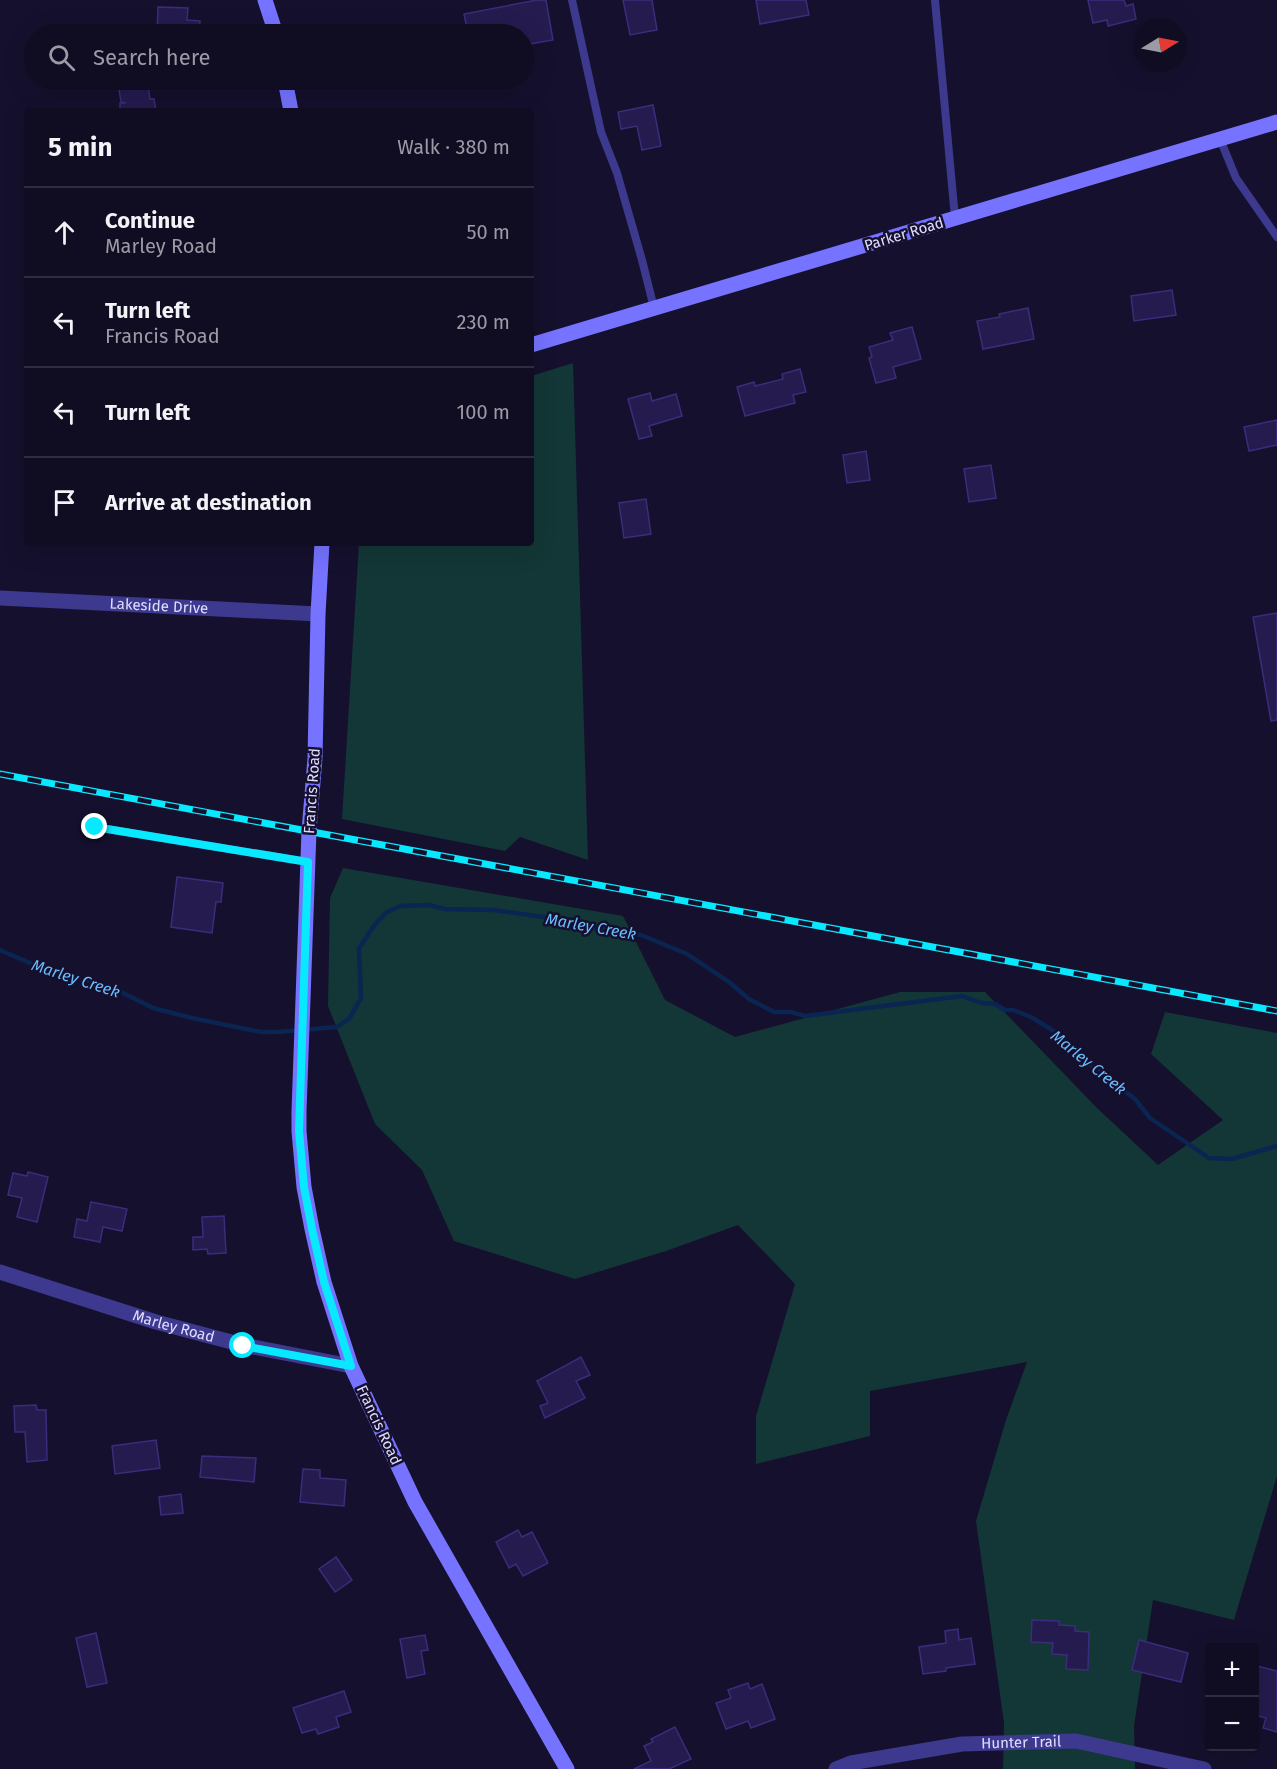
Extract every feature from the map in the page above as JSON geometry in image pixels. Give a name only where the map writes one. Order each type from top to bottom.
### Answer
[{"type":"street","points":[[265,0],[273,24]]},
{"type":"street","points":[[287,90],[290,108]]},
{"type":"street","name":"Parker Road","points":[[534,344],[1277,122]]},
{"type":"street","name":"Francis Road","points":[[322,546],[299,1131],[304,1187],[312,1229],[324,1282],[351,1366],[414,1502],[567,1769]]},
{"type":"street","name":"Lakeside Drive","points":[[0,598],[318,614]]},
{"type":"street","name":"Marley Road","points":[[0,1272],[156,1322],[243,1346],[351,1366]]},
{"type":"street","name":"Hunter Trail","points":[[836,1769],[851,1763],[962,1744],[1076,1741],[1204,1769]]},
{"type":"lane","points":[[572,0],[601,132],[617,173],[654,308]]},
{"type":"lane","points":[[935,0],[955,218]]},
{"type":"lane","points":[[1220,139],[1236,178],[1277,237]]},
{"type":"lane","points":[[95,827],[308,862]]},
{"type":"green space","points":[[573,363],[588,860],[520,837],[505,851],[342,819],[359,546],[534,546],[534,375]]},
{"type":"green space","points":[[343,868],[623,916],[665,1000],[735,1037],[900,992],[985,992],[1096,1107],[1158,1165],[1223,1120],[1151,1054],[1165,1012],[1277,1033],[1277,1476],[1234,1620],[1153,1600],[1134,1726],[1135,1769],[1003,1769],[1004,1723],[976,1521],[1006,1420],[1027,1362],[870,1391],[870,1436],[756,1464],[756,1416],[795,1284],[738,1225],[666,1251],[575,1279],[454,1241],[422,1170],[375,1124],[328,1006],[330,898]]},
{"type":"building","points":[[546,0],[553,40],[534,43],[534,24],[466,24],[464,14]]},
{"type":"building","points":[[623,0],[652,0],[657,30],[630,35]]},
{"type":"building","points":[[756,0],[806,0],[809,15],[760,24]]},
{"type":"building","points":[[1088,0],[1124,0],[1126,6],[1133,4],[1136,18],[1133,20],[1108,26],[1107,20],[1093,23]]},
{"type":"building","points":[[158,7],[188,8],[187,20],[200,21],[200,24],[157,24]]},
{"type":"building","points":[[119,90],[149,90],[150,99],[154,99],[156,108],[120,108],[120,103],[126,103],[121,102]]},
{"type":"building","points":[[653,105],[661,146],[642,150],[637,126],[621,129],[618,112]]},
{"type":"building","points":[[1172,290],[1176,315],[1134,321],[1131,296]]},
{"type":"building","points":[[1028,308],[1034,339],[983,349],[977,321],[1000,317],[999,314]]},
{"type":"building","points":[[912,327],[921,359],[893,367],[896,378],[876,383],[869,358],[872,357],[869,347],[893,340],[890,333]]},
{"type":"building","points":[[800,369],[806,392],[793,395],[795,403],[745,416],[737,387],[754,382],[755,386],[783,379],[782,374]]},
{"type":"building","points":[[650,393],[652,401],[676,394],[682,416],[649,426],[652,436],[639,439],[628,399]]},
{"type":"building","points":[[1277,420],[1277,445],[1249,451],[1244,427]]},
{"type":"building","points":[[866,451],[870,480],[847,483],[843,455]]},
{"type":"building","points":[[991,465],[996,498],[969,502],[964,469]]},
{"type":"building","points":[[646,499],[651,534],[624,538],[619,503]]},
{"type":"building","points":[[1277,613],[1277,720],[1271,721],[1253,617]]},
{"type":"building","points":[[177,877],[223,883],[221,902],[216,902],[212,933],[171,927]]},
{"type":"building","points":[[28,1172],[48,1177],[37,1222],[17,1217],[22,1198],[8,1195],[13,1173],[27,1176]]},
{"type":"building","points":[[91,1202],[127,1209],[122,1231],[103,1227],[100,1242],[74,1237],[77,1219],[87,1221]]},
{"type":"building","points":[[224,1216],[226,1253],[208,1254],[207,1249],[193,1250],[193,1237],[203,1237],[202,1217]]},
{"type":"building","points":[[581,1357],[590,1375],[576,1381],[585,1398],[545,1418],[540,1406],[548,1403],[537,1381]]},
{"type":"building","points":[[36,1405],[37,1410],[46,1410],[47,1460],[27,1462],[25,1432],[15,1432],[14,1406]]},
{"type":"building","points":[[156,1440],[160,1468],[115,1474],[112,1446]]},
{"type":"building","points":[[202,1456],[256,1458],[254,1482],[200,1477]]},
{"type":"building","points":[[303,1469],[320,1470],[320,1478],[346,1480],[344,1506],[300,1502]]},
{"type":"building","points":[[181,1494],[183,1513],[161,1515],[159,1497]]},
{"type":"building","points":[[518,1530],[522,1537],[532,1532],[548,1563],[523,1576],[516,1564],[509,1568],[496,1542]]},
{"type":"building","points":[[336,1557],[352,1580],[335,1592],[319,1569]]},
{"type":"building","points":[[1032,1620],[1059,1621],[1059,1625],[1075,1626],[1075,1631],[1089,1632],[1088,1670],[1066,1669],[1067,1655],[1052,1654],[1053,1643],[1031,1642]]},
{"type":"building","points":[[958,1629],[959,1640],[971,1638],[975,1664],[923,1674],[919,1647],[946,1643],[945,1631]]},
{"type":"building","points":[[96,1633],[107,1683],[87,1687],[76,1638]]},
{"type":"building","points":[[425,1635],[428,1650],[421,1651],[425,1674],[407,1678],[400,1639]]},
{"type":"building","points":[[1139,1640],[1188,1653],[1181,1682],[1132,1670]]},
{"type":"building","points":[[1259,1666],[1277,1671],[1277,1732],[1263,1728],[1266,1718],[1259,1716]]},
{"type":"building","points":[[748,1683],[750,1689],[762,1684],[775,1719],[751,1728],[748,1721],[726,1729],[716,1703],[731,1698],[728,1690]]},
{"type":"building","points":[[344,1691],[351,1712],[336,1717],[339,1727],[318,1734],[316,1729],[302,1733],[293,1708]]},
{"type":"building","points":[[675,1727],[691,1759],[669,1769],[634,1769],[651,1761],[644,1746],[653,1742],[651,1739]]},
{"type":"waterway","name":"Marley Creek","points":[[0,950],[44,969],[109,986],[153,1008],[261,1032],[278,1032],[337,1027],[349,1019],[361,998],[359,948],[376,923],[387,912],[401,906],[429,905],[445,909],[493,910],[551,918],[561,923],[641,935],[687,954],[729,982],[749,999],[774,1012],[791,1012],[805,1016],[962,996],[981,1003],[995,1004],[1005,1010],[1013,1010],[1031,1017],[1052,1030],[1075,1053],[1135,1099],[1150,1118],[1209,1158],[1232,1159],[1277,1146]]},
{"type":"railway","points":[[0,774],[1277,1011]]},
{"type":"route","points":[[95,827],[308,862],[299,1131],[304,1187],[312,1229],[324,1282],[351,1366],[243,1346]]}]
